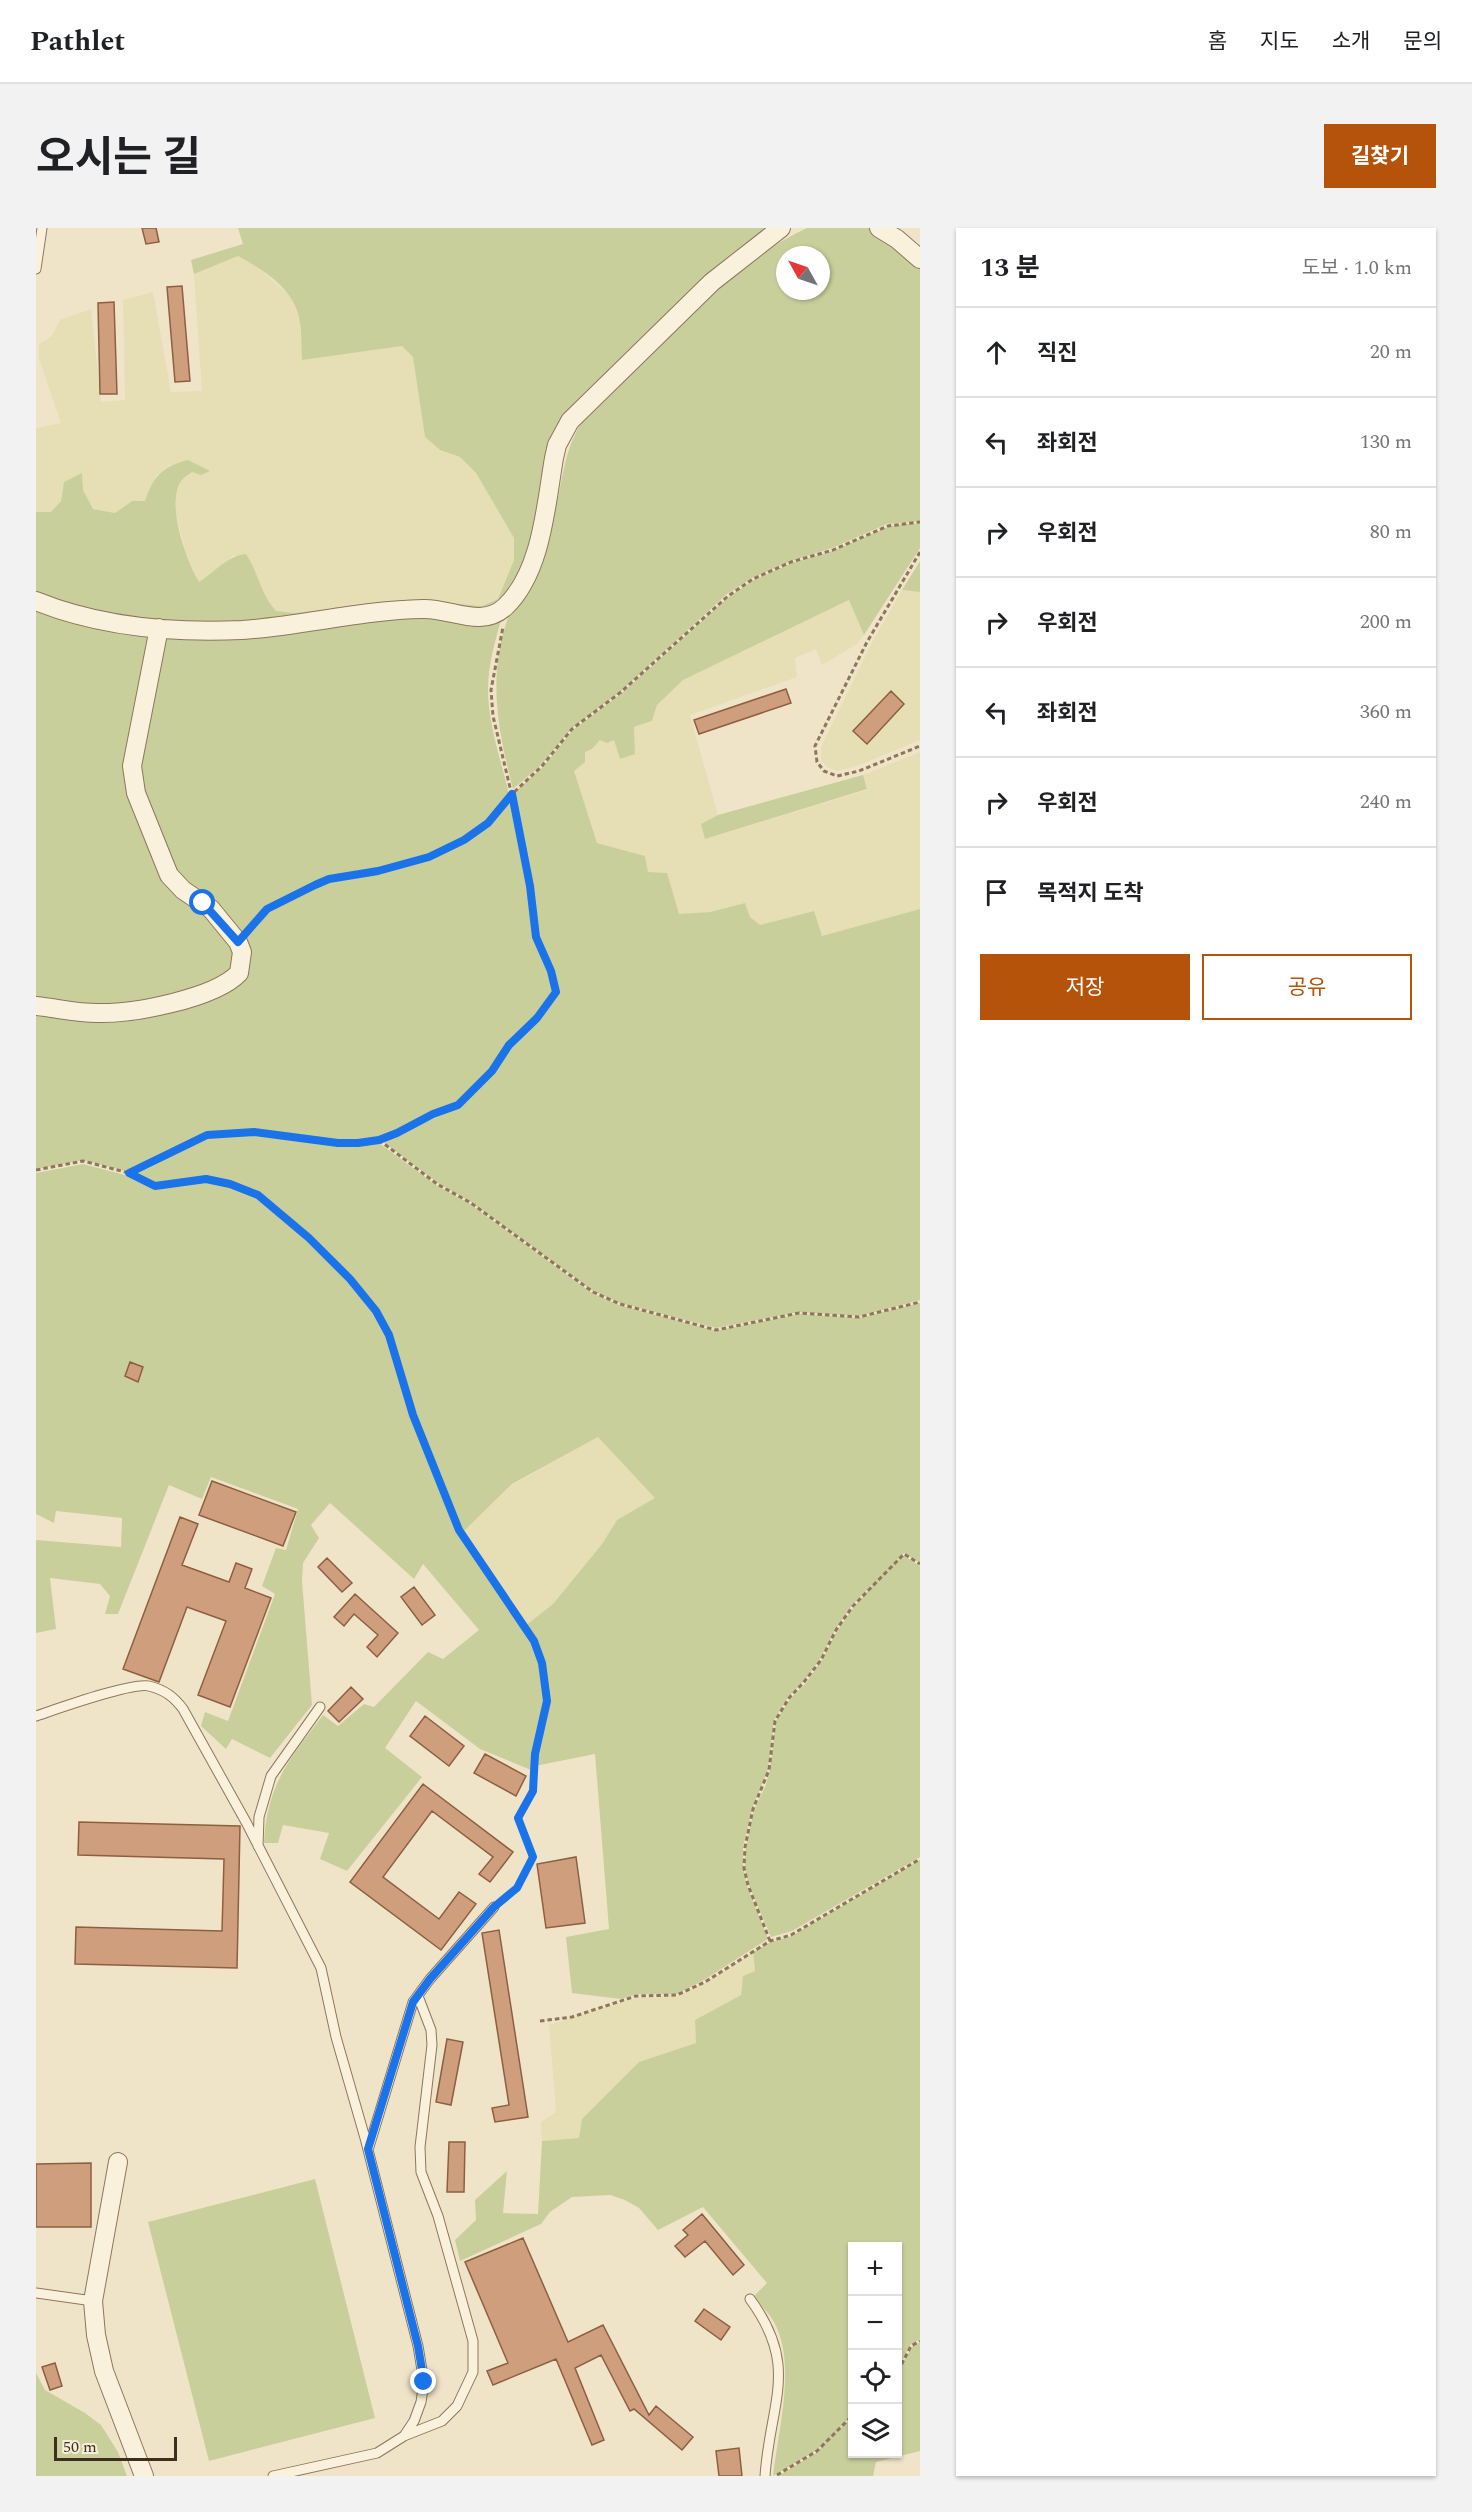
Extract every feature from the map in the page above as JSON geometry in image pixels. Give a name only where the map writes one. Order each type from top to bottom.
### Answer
[{"type":"street","points":[[36,601],[121,625],[242,630],[424,609],[476,618],[498,612],[506,606],[524,580],[539,547],[555,452],[570,421],[712,282],[781,228]]},
{"type":"street","points":[[879,228],[897,239],[920,259]]},
{"type":"street","points":[[36,1006],[94,1013],[137,1010],[219,988],[239,973],[242,952],[238,942],[211,909],[183,890],[169,875],[136,793],[132,766],[159,628]]},
{"type":"street","points":[[118,2162],[93,2301],[96,2335],[104,2371],[144,2476]]},
{"type":"lane","points":[[36,269],[42,228]]},
{"type":"lane","points":[[36,1716],[93,1697],[147,1685],[172,1695],[183,1709],[246,1822],[321,1968],[336,2037],[368,2149],[418,2346],[424,2382],[421,2402],[404,2436]]},
{"type":"lane","points":[[258,1849],[259,1816],[271,1776],[320,1707]]},
{"type":"lane","points":[[368,2149],[413,2002],[494,1907]]},
{"type":"lane","points":[[273,2476],[377,2453],[404,2436],[442,2421],[457,2406],[473,2372],[472,2341],[438,2216],[421,2172],[420,2147],[432,2045],[431,2030],[418,1996]]},
{"type":"lane","points":[[36,2293],[93,2301]]},
{"type":"lane","points":[[750,2299],[764,2319],[776,2346],[780,2373],[765,2476]]},
{"type":"path","points":[[238,942],[267,909],[315,885],[329,879],[378,871],[429,857],[464,840],[488,823],[512,794],[542,766],[573,729],[621,692],[728,596],[753,579],[791,562],[833,550],[888,526],[920,522]]},
{"type":"path","points":[[920,552],[867,642],[815,746],[817,762],[824,771],[837,776],[859,771],[920,746]]},
{"type":"path","points":[[129,1173],[207,1135],[254,1132],[338,1143],[379,1140],[458,1105],[492,1071],[509,1045],[537,1018],[556,992],[551,971],[536,937],[530,886],[512,794],[498,741],[491,690],[506,606]]},
{"type":"path","points":[[379,1140],[437,1184],[471,1203],[593,1292],[620,1304],[716,1330],[799,1313],[859,1317],[920,1302]]},
{"type":"path","points":[[36,1170],[83,1161],[129,1173],[155,1186],[206,1179],[230,1184],[258,1195],[309,1238],[350,1279],[376,1311],[389,1335],[413,1415],[459,1530],[534,1641],[542,1663],[547,1701],[535,1754],[533,1791],[518,1818],[533,1857],[517,1888],[494,1907]]},
{"type":"path","points":[[770,1941],[748,1886],[744,1868],[745,1847],[753,1809],[764,1787],[769,1770],[775,1721],[789,1698],[820,1660],[836,1630],[853,1606],[904,1554],[920,1564]]},
{"type":"path","points":[[540,2021],[572,2017],[636,1996],[677,1995],[705,1982],[770,1941],[791,1935],[920,1859]]},
{"type":"path","points":[[902,2362],[911,2346],[920,2341]]},
{"type":"path","points":[[776,2476],[817,2451],[848,2420]]},
{"type":"shaded area","points":[[238,256],[259,268],[292,298],[300,321],[302,360],[402,346],[413,357],[425,437],[440,450],[460,457],[476,473],[514,538],[514,560],[498,599],[482,606],[419,600],[292,613],[276,611],[264,598],[260,586],[234,555],[199,582],[186,553],[176,515],[176,497],[181,480],[192,472],[210,471],[169,465],[156,476],[145,501],[132,501],[115,513],[93,509],[83,490],[82,474],[64,482],[61,501],[51,512],[36,512],[36,428],[61,423],[39,359],[39,344],[52,336],[60,320],[91,309],[101,402],[125,400],[123,300],[153,292],[171,392],[202,391],[194,274]]},
{"type":"shaded area","points":[[902,590],[920,592],[920,740],[857,766],[837,771],[827,767],[821,760],[821,747],[871,644]]},
{"type":"shaded area","points":[[850,600],[864,635],[857,644],[822,665],[816,649],[795,658],[797,677],[690,715],[718,815],[701,824],[706,839],[867,790],[863,775],[920,752],[920,909],[822,936],[813,911],[760,925],[750,917],[745,903],[710,912],[679,914],[648,872],[645,856],[597,843],[573,771],[585,762],[585,752],[592,749],[600,740],[652,721],[657,705],[683,680]]},
{"type":"shaded area","points":[[598,1437],[656,1498],[617,1520],[602,1544],[553,1604],[525,1626],[462,1533],[512,1485]]},
{"type":"shaded area","points":[[753,1952],[755,1971],[743,1976],[741,1995],[695,2020],[696,2043],[639,2062],[579,2138],[542,2141],[541,2122],[556,2112],[549,2025],[637,1998],[678,1996],[706,1983]]},
{"type":"green space","points":[[238,228],[775,228],[567,419],[529,561],[496,609],[242,626],[121,621],[36,597],[36,512],[51,512],[61,501],[64,482],[82,473],[83,490],[93,509],[115,513],[132,501],[145,501],[160,473],[188,460],[210,471],[201,475],[192,472],[181,481],[177,492],[177,518],[180,532],[199,582],[227,561],[246,554],[266,597],[276,611],[293,613],[419,600],[482,606],[498,599],[514,560],[514,538],[476,473],[460,457],[440,450],[425,437],[413,357],[402,346],[302,360],[301,328],[297,311],[286,291],[268,275],[238,256],[194,274],[191,260],[243,244]]},
{"type":"green space","points":[[807,228],[869,228],[877,232],[920,269],[920,521],[887,524],[832,548],[791,561],[752,578],[727,594],[621,691],[572,728],[541,765],[513,789],[499,725],[496,683],[498,661],[510,613],[535,571],[541,555],[554,514],[572,440],[586,415],[663,337],[716,288],[775,245]]},
{"type":"green space","points":[[920,524],[920,548],[864,635],[849,600],[683,680],[657,705],[652,721],[634,727],[635,754],[620,759],[614,740],[607,743],[600,740],[592,749],[585,752],[585,762],[574,771],[597,843],[645,856],[648,872],[667,873],[679,914],[710,912],[745,903],[750,917],[760,925],[814,911],[822,936],[920,909],[920,1300],[859,1316],[799,1312],[716,1328],[620,1303],[593,1291],[471,1202],[438,1183],[382,1141],[460,1107],[494,1072],[511,1047],[539,1019],[559,993],[553,970],[538,936],[532,885],[514,793],[543,767],[573,730],[622,693],[729,597],[754,580],[792,563],[833,551],[888,527]]},
{"type":"green space","points":[[920,561],[920,592],[902,590]]},
{"type":"green space","points":[[36,608],[154,637],[132,749],[155,850],[230,936],[236,972],[136,1008],[36,1003]]},
{"type":"green space","points":[[419,614],[502,616],[491,661],[488,689],[493,729],[509,794],[488,822],[464,839],[428,856],[378,870],[329,878],[314,884],[266,908],[240,936],[181,883],[149,816],[139,763],[163,633]]},
{"type":"green space","points":[[863,775],[867,789],[705,839],[701,824],[718,815]]},
{"type":"green space","points":[[511,797],[529,886],[535,937],[555,992],[536,1017],[508,1044],[491,1070],[457,1103],[378,1139],[338,1141],[254,1131],[207,1133],[129,1172],[83,1160],[36,1169],[36,1009],[70,1018],[234,984],[243,942],[267,910],[330,881],[378,872],[430,858],[465,842],[489,824]]},
{"type":"green space","points":[[254,1134],[338,1145],[379,1143],[436,1185],[470,1204],[592,1293],[619,1305],[716,1331],[799,1314],[859,1318],[920,1303],[920,1563],[904,1553],[895,1562],[904,1556],[920,1566],[920,1857],[792,1931],[771,1937],[749,1885],[745,1868],[746,1847],[754,1810],[770,1770],[776,1721],[790,1699],[806,1683],[822,1660],[837,1631],[854,1607],[877,1580],[852,1605],[835,1630],[820,1659],[804,1681],[788,1697],[774,1720],[768,1769],[752,1809],[743,1847],[743,1868],[747,1886],[768,1939],[704,1980],[677,1994],[637,1994],[621,1999],[572,1993],[566,1937],[609,1929],[595,1754],[535,1766],[545,1720],[547,1695],[541,1660],[525,1626],[553,1604],[602,1544],[617,1520],[655,1498],[598,1437],[512,1484],[462,1533],[414,1415],[390,1334],[378,1310],[351,1278],[310,1237],[259,1194],[224,1181],[206,1178],[155,1184],[132,1174],[147,1169],[208,1137]]},
{"type":"green space","points":[[83,1164],[129,1176],[155,1187],[206,1180],[258,1196],[288,1224],[308,1238],[349,1280],[375,1311],[388,1335],[412,1416],[458,1530],[533,1641],[541,1663],[545,1701],[531,1770],[480,1749],[416,1701],[385,1748],[422,1777],[347,1871],[320,1859],[329,1833],[283,1825],[278,1843],[264,1843],[270,1804],[275,1788],[290,1760],[323,1715],[338,1726],[364,1704],[374,1707],[428,1652],[443,1659],[479,1630],[423,1564],[414,1579],[330,1503],[311,1525],[319,1538],[303,1563],[302,1581],[312,1705],[270,1758],[232,1739],[226,1749],[201,1726],[205,1712],[228,1721],[275,1594],[262,1586],[276,1548],[286,1550],[298,1509],[211,1477],[202,1499],[169,1485],[118,1614],[105,1614],[110,1596],[100,1584],[50,1578],[56,1629],[36,1633],[36,1540],[121,1547],[122,1518],[56,1511],[54,1523],[36,1514],[36,1173]]},
{"type":"green space","points":[[920,1860],[920,2339],[910,2345],[902,2361],[902,2242],[848,2242],[848,2419],[837,2431],[848,2421],[848,2458],[892,2458],[876,2462],[873,2476],[778,2476],[818,2452],[826,2440],[817,2450],[773,2476],[782,2418],[785,2377],[781,2339],[774,2322],[754,2296],[767,2283],[703,2207],[658,2230],[639,2208],[625,2200],[610,2195],[572,2197],[550,2212],[541,2224],[460,2261],[455,2240],[476,2220],[475,2200],[507,2171],[503,2213],[538,2214],[542,2141],[579,2138],[582,2119],[639,2062],[696,2043],[695,2020],[741,1995],[743,1976],[755,1971],[753,1952],[771,1942],[792,1936]]},
{"type":"green space","points":[[315,2179],[375,2418],[209,2461],[148,2222]]},
{"type":"green space","points":[[920,2342],[920,2451],[902,2456],[902,2365],[912,2347]]},
{"type":"green space","points":[[36,2373],[45,2390],[101,2425],[118,2452],[127,2476],[36,2476]]},
{"type":"building","points":[[142,228],[156,228],[159,242],[146,244]]},
{"type":"building","points":[[182,286],[190,381],[175,382],[167,287]]},
{"type":"building","points":[[114,302],[117,394],[100,394],[98,303]]},
{"type":"building","points":[[786,689],[791,703],[699,734],[694,720]]},
{"type":"building","points":[[891,691],[904,704],[867,744],[853,731]]},
{"type":"building","points":[[130,1362],[143,1367],[138,1382],[125,1376]]},
{"type":"building","points":[[212,1481],[296,1512],[283,1546],[199,1515]]},
{"type":"building","points":[[180,1517],[198,1524],[182,1565],[229,1582],[236,1563],[252,1569],[245,1588],[271,1598],[230,1707],[198,1695],[226,1621],[187,1607],[159,1682],[123,1669]]},
{"type":"building","points":[[327,1558],[352,1583],[342,1592],[318,1567]]},
{"type":"building","points":[[414,1587],[435,1615],[422,1625],[401,1597]]},
{"type":"building","points":[[355,1594],[398,1633],[377,1657],[367,1647],[378,1635],[354,1614],[344,1626],[334,1617]]},
{"type":"building","points":[[351,1687],[363,1699],[339,1722],[328,1711]]},
{"type":"building","points":[[425,1716],[464,1746],[449,1766],[410,1736]]},
{"type":"building","points":[[485,1754],[526,1776],[516,1796],[474,1773]]},
{"type":"building","points":[[423,1784],[513,1852],[490,1882],[479,1874],[493,1857],[432,1811],[383,1877],[439,1919],[459,1892],[476,1904],[441,1950],[350,1882]]},
{"type":"building","points":[[79,1822],[240,1826],[237,1968],[75,1964],[76,1927],[222,1931],[224,1859],[78,1855]]},
{"type":"building","points":[[576,1857],[585,1923],[546,1928],[537,1864]]},
{"type":"building","points":[[499,1930],[528,2117],[495,2122],[492,2108],[509,2105],[482,1933]]},
{"type":"building","points":[[447,2039],[463,2042],[451,2105],[436,2102]]},
{"type":"building","points":[[449,2142],[465,2142],[464,2192],[447,2192]]},
{"type":"building","points":[[91,2163],[91,2227],[36,2227],[36,2164]]},
{"type":"building","points":[[702,2214],[744,2265],[733,2275],[705,2241],[685,2257],[675,2246],[688,2235],[683,2230]]},
{"type":"building","points":[[523,2238],[568,2342],[603,2325],[649,2415],[656,2406],[693,2437],[682,2450],[634,2409],[630,2411],[601,2355],[575,2368],[604,2440],[592,2445],[556,2359],[493,2385],[487,2371],[508,2363],[465,2262]]},
{"type":"building","points":[[704,2309],[730,2327],[721,2340],[695,2321]]},
{"type":"building","points":[[55,2363],[62,2386],[50,2390],[42,2367]]},
{"type":"building","points":[[739,2448],[742,2476],[719,2476],[716,2451]]},
{"type":"route","points":[[203,903],[211,909],[238,942],[267,909],[315,885],[329,879],[378,871],[429,857],[464,840],[488,823],[512,794],[530,886],[536,937],[551,971],[556,992],[537,1018],[509,1045],[492,1071],[458,1105],[433,1114],[397,1133],[379,1140],[358,1143],[338,1143],[254,1132],[207,1135],[146,1167],[129,1173],[155,1186],[206,1179],[230,1184],[258,1195],[309,1238],[350,1279],[376,1311],[389,1335],[399,1361],[413,1415],[459,1530],[534,1641],[542,1663],[547,1701],[544,1722],[535,1754],[533,1791],[518,1818],[533,1857],[517,1888],[494,1907],[430,1979],[413,2002],[368,2149],[418,2346],[424,2382]]}]
